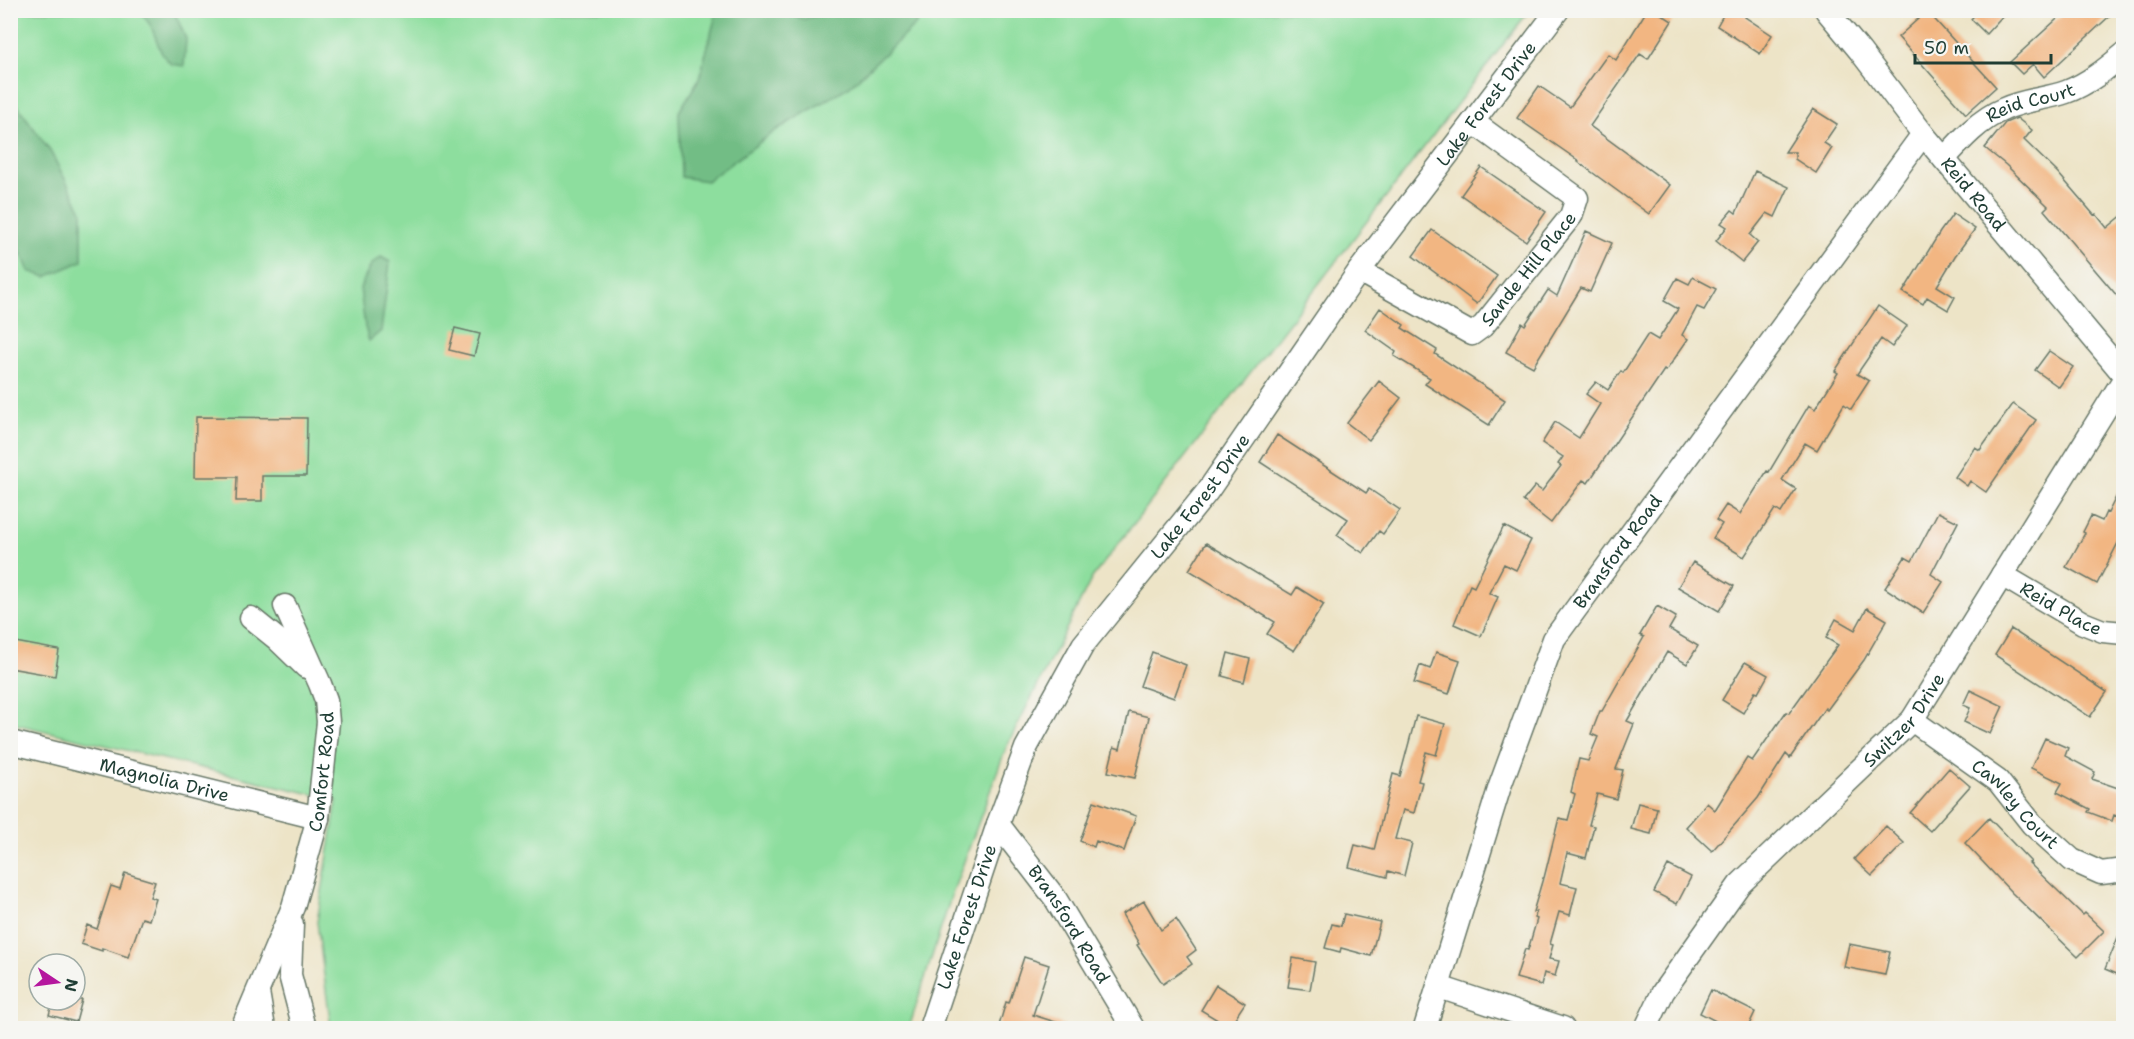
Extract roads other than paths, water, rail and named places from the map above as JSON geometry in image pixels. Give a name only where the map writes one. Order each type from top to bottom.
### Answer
[{"type":"street","name":"Lake Forest Drive","points":[[930,1029],[998,824],[1026,748],[1083,645],[1207,492],[1359,272],[1557,10]]},
{"type":"street","name":"Reid Road","points":[[1826,10],[1923,134],[2124,377]]},
{"type":"street","name":"Reid Court","points":[[1944,159],[1969,132],[2003,109],[2065,93],[2081,86],[2124,54]]},
{"type":"street","name":"Sande Hill Place","points":[[1359,272],[1472,334],[1483,327],[1570,216],[1577,198],[1473,122]]},
{"type":"street","name":"Bransford Road","points":[[1425,1029],[1440,987],[1500,786],[1554,639],[1923,134]]},
{"type":"street","name":"Switzer Drive","points":[[1646,1029],[1664,992],[1739,885],[1912,720],[2124,377]]},
{"type":"street","name":"Reid Place","points":[[2002,575],[2084,622],[2103,631],[2124,633]]},
{"type":"street","name":"Comfort Road","points":[[242,1029],[293,907],[318,819],[328,722],[326,700],[285,606]]},
{"type":"street","points":[[250,618],[289,649],[320,684]]},
{"type":"street","name":"Cawley Court","points":[[1912,720],[1998,781],[2032,824],[2072,860],[2101,873],[2124,870]]},
{"type":"street","name":"Magnolia Drive","points":[[10,742],[318,819]]},
{"type":"street","name":"Bransford Road","points":[[998,824],[1055,898],[1133,1029]]},
{"type":"street","name":"Comfort Road","points":[[293,907],[290,975],[304,1029]]},
{"type":"street","points":[[1440,987],[1563,1029]]},
{"type":"street","points":[[258,992],[264,1029]]}]
